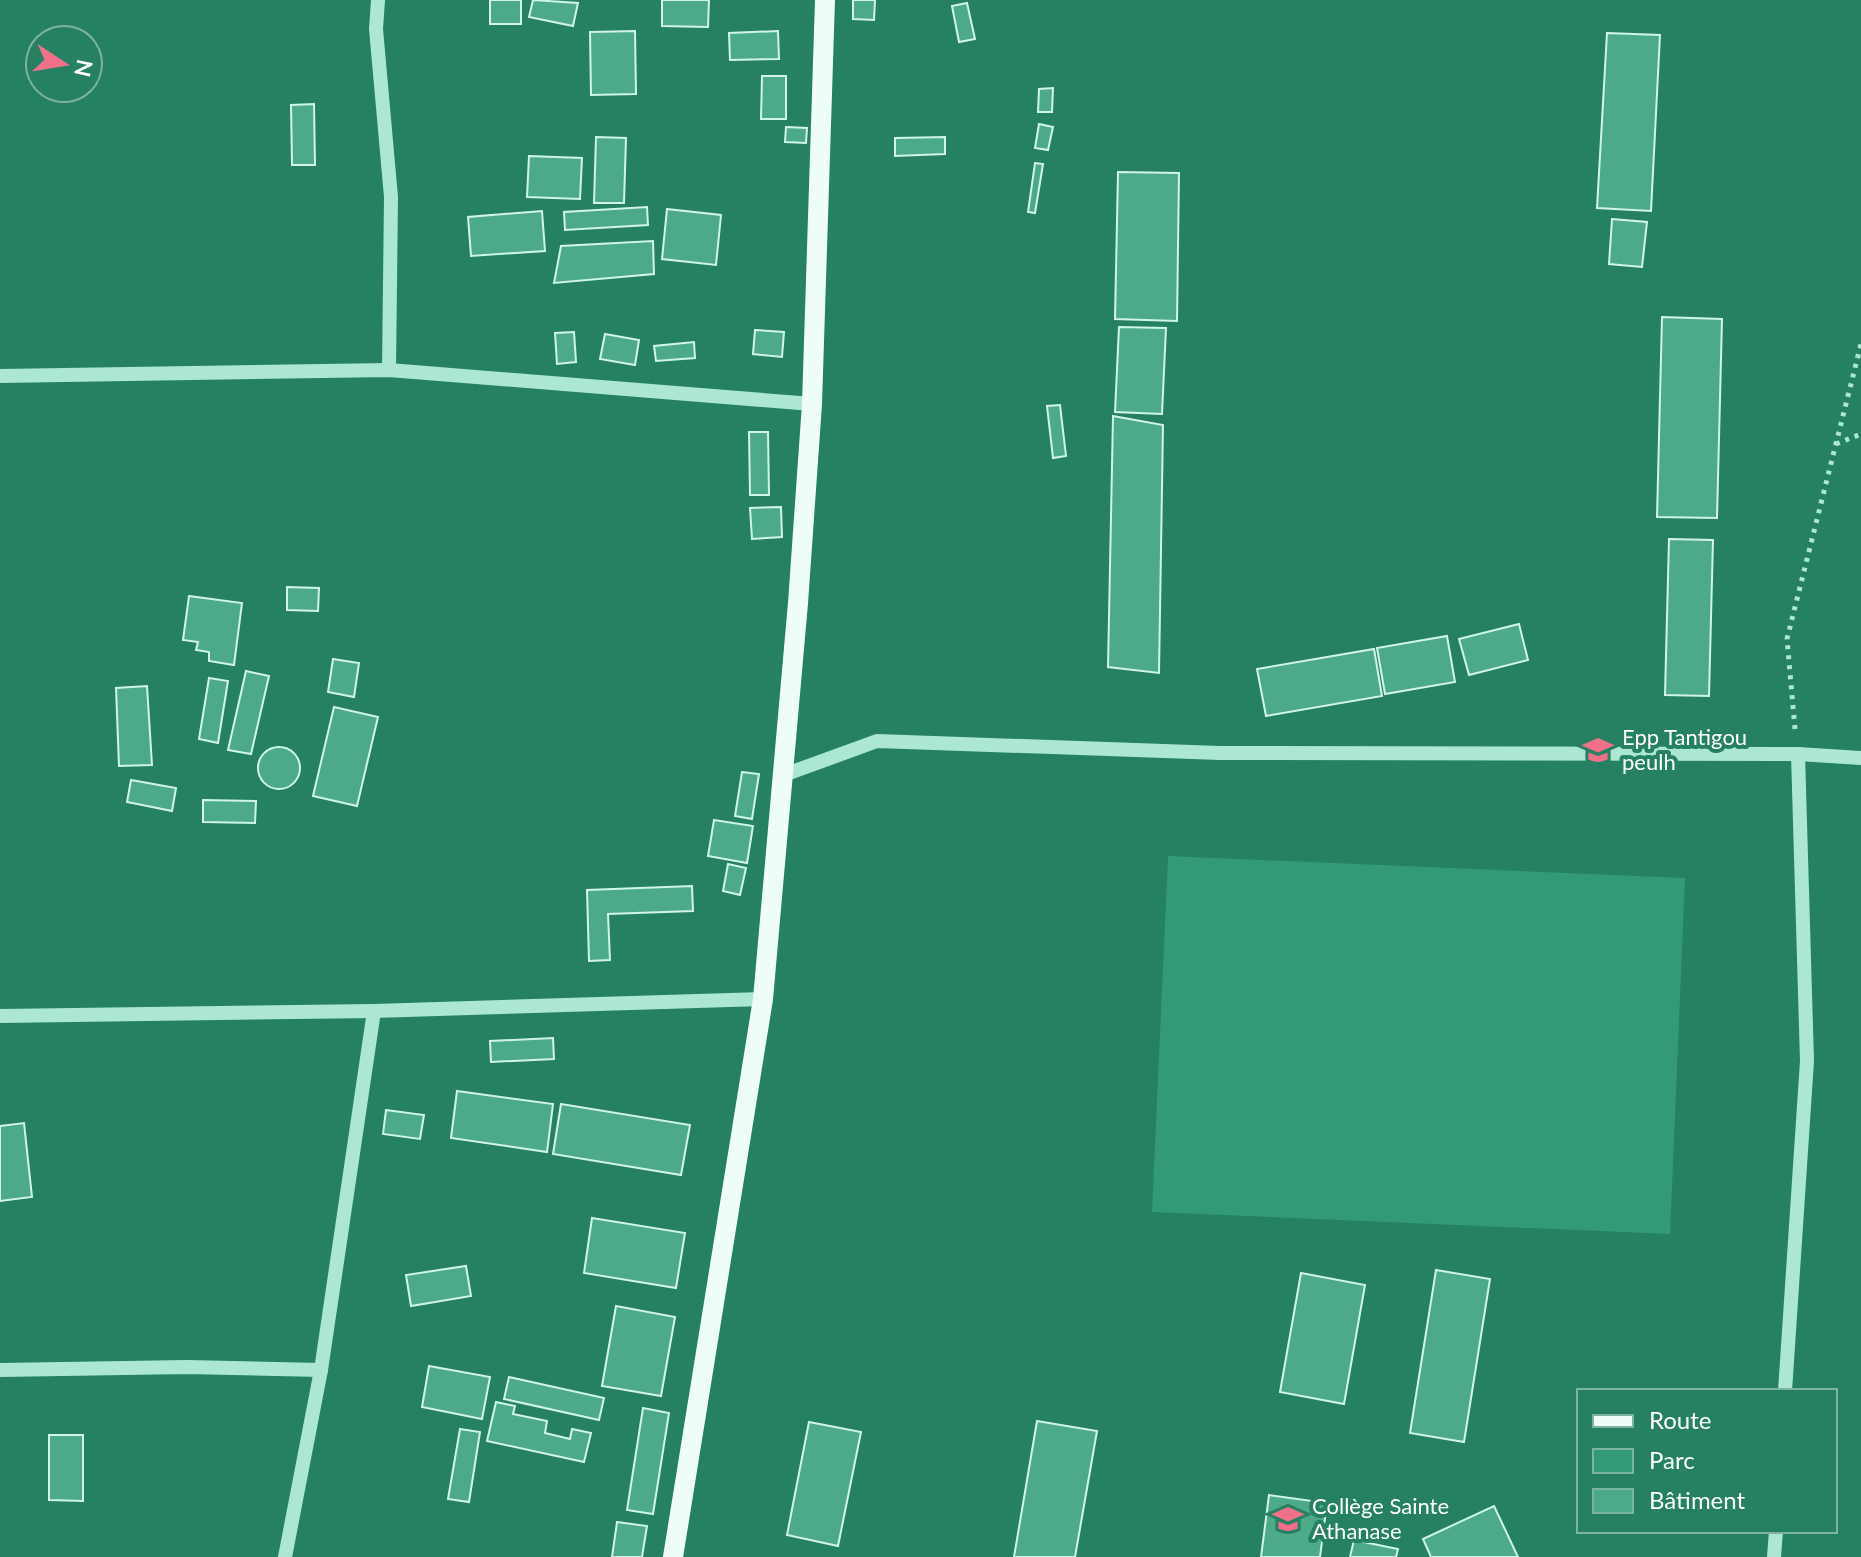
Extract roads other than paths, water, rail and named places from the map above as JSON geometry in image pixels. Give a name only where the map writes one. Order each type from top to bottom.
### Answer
[{"type":"main road","points":[[673,1557],[763,999],[812,404],[825,0]]},
{"type":"street","points":[[378,0],[376,29],[391,197],[389,370]]},
{"type":"street","points":[[0,376],[389,370],[812,404]]},
{"type":"street","points":[[781,776],[877,741],[1220,753],[1798,754],[1861,758]]},
{"type":"street","points":[[1785,1389],[1807,1061],[1798,754]]},
{"type":"street","points":[[0,1016],[374,1011],[763,999]]},
{"type":"street","points":[[285,1557],[321,1370],[374,1011]]},
{"type":"street","points":[[0,1370],[187,1367],[321,1370]]},
{"type":"street","points":[[1774,1557],[1776,1533]]},
{"type":"place","name":"Epp Tantigou peulh","points":[[1598,750]]},
{"type":"place","name":"Collège Sainte Athanase","points":[[1288,1519]]}]
